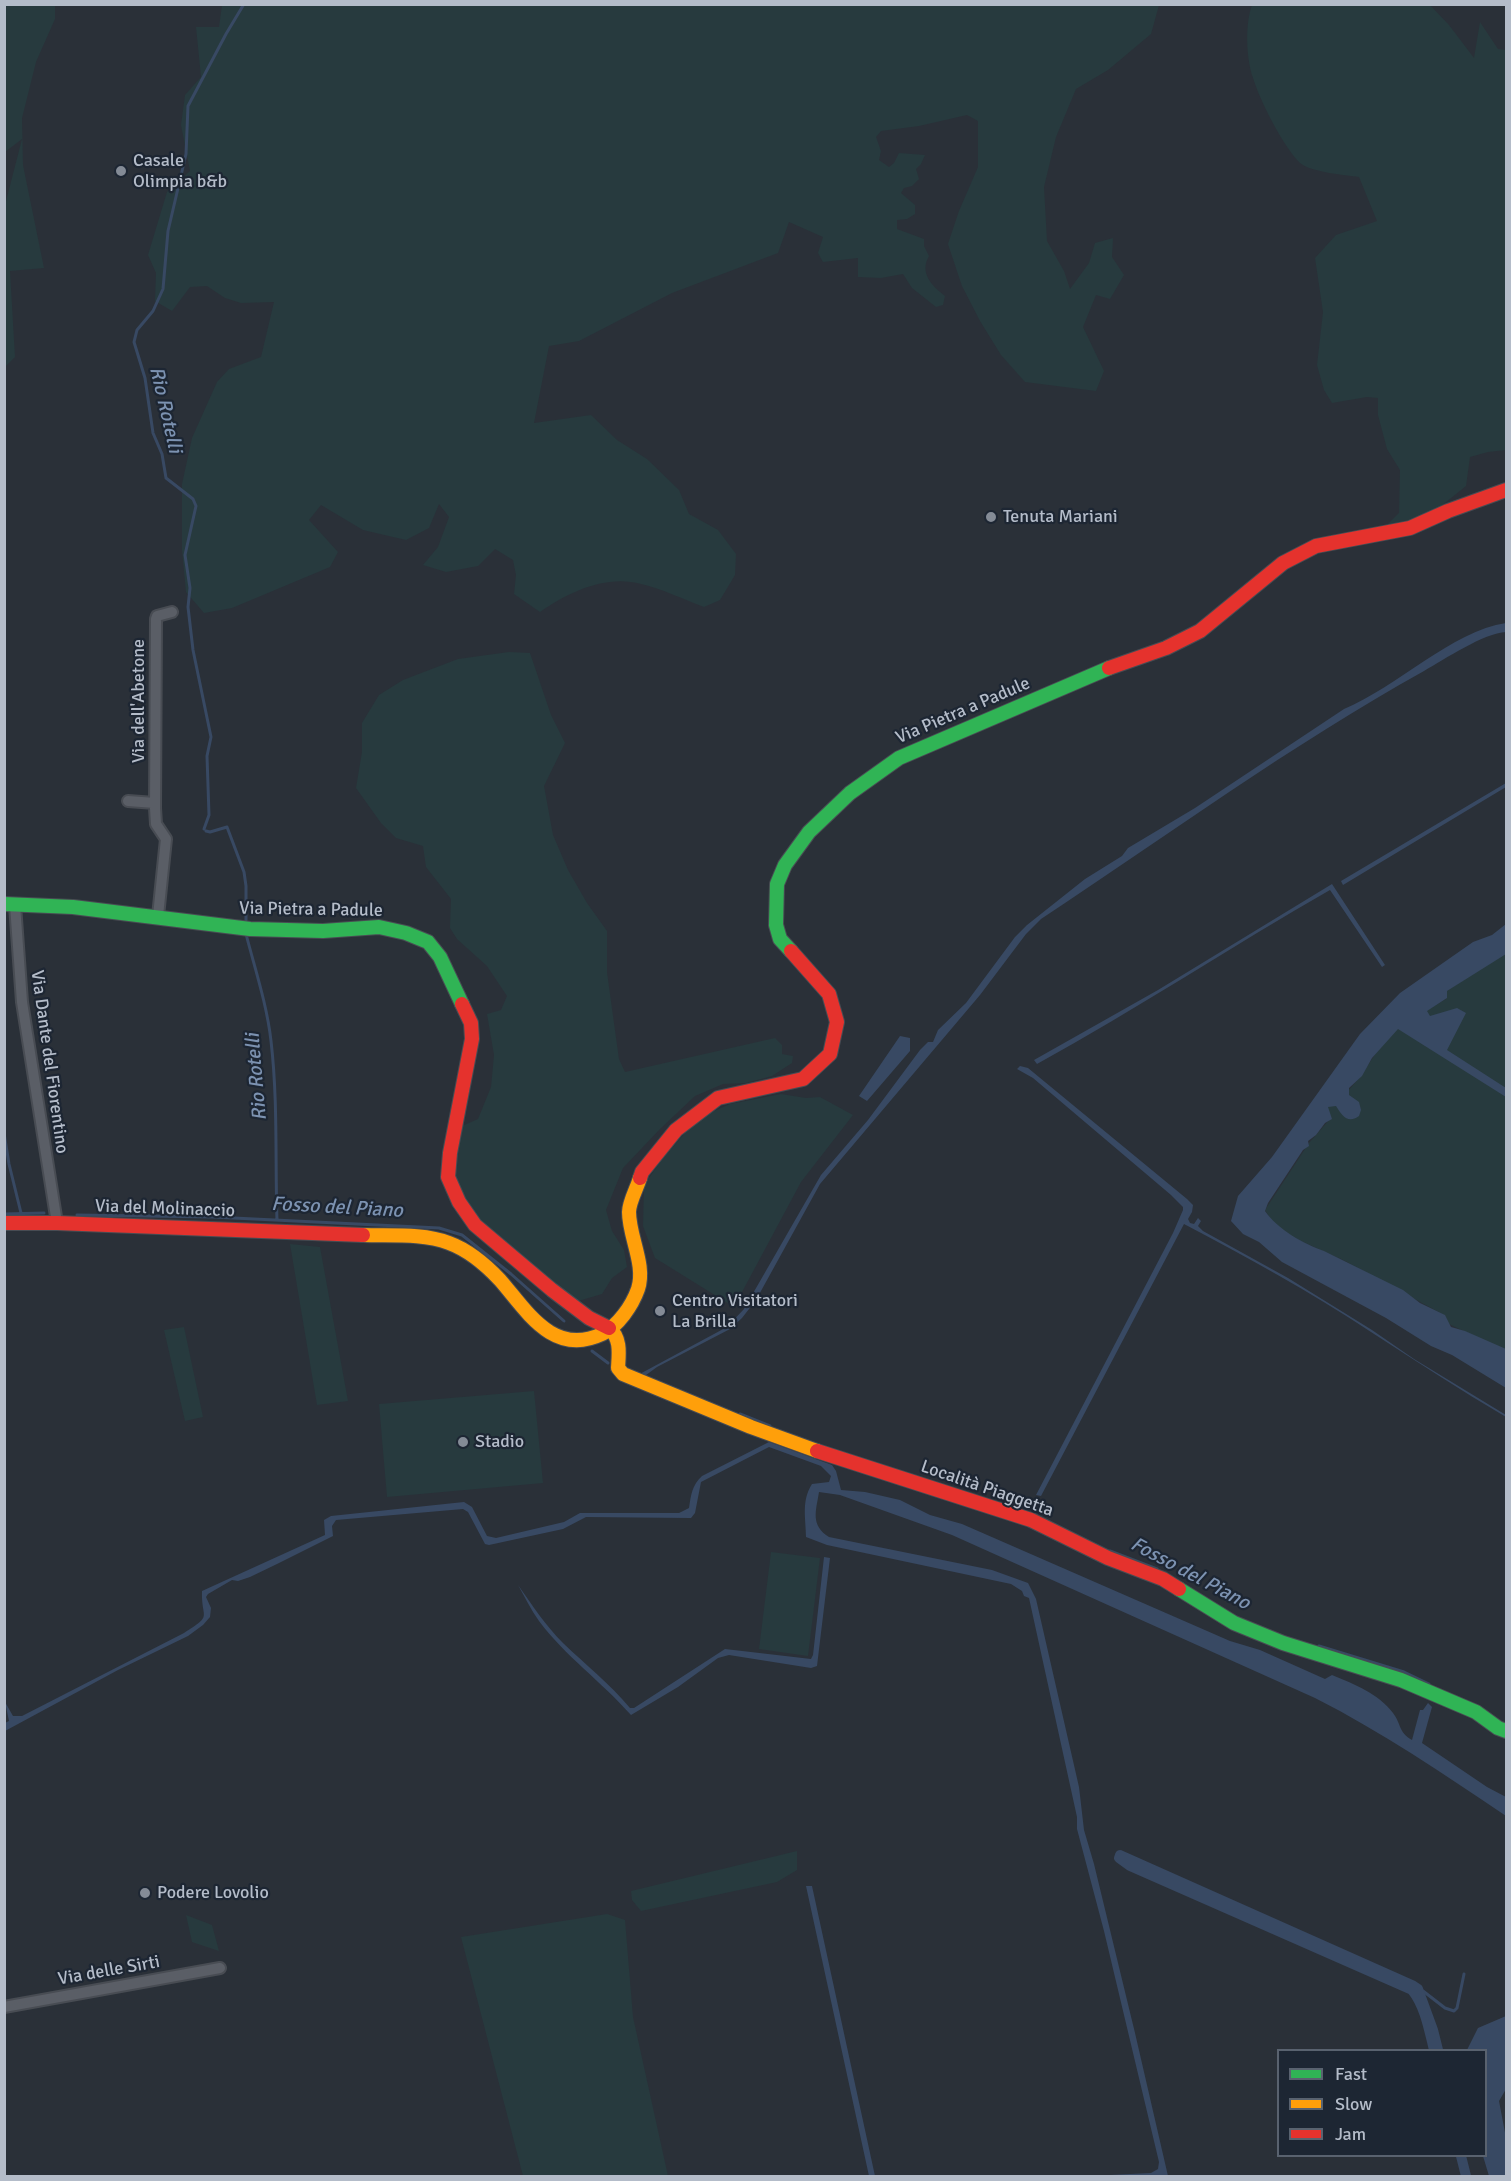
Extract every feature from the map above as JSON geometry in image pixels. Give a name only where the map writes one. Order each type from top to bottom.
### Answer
[{"type":"street","name":"Via Pietra a Padule","points":[[10,905],[73,907],[250,929],[323,931],[379,927],[406,933],[428,942],[440,957],[471,1023],[472,1039],[450,1153],[448,1177],[459,1202],[475,1225],[552,1290],[589,1318],[612,1329],[633,1302],[639,1286],[639,1266],[629,1210],[642,1172],[676,1130],[718,1098],[803,1079],[830,1054],[837,1022],[830,994],[780,939],[775,915],[777,884],[784,865],[809,832],[850,793],[899,758],[1131,659],[1166,648],[1173,642],[1200,630],[1283,563],[1316,546],[1410,528],[1448,511],[1506,490]]},
{"type":"street","name":"Via dell'Abetone","points":[[158,916],[166,839],[156,824],[155,803],[156,619],[157,616],[172,612]]},
{"type":"street","points":[[128,801],[155,803]]},
{"type":"street","name":"Via Dante del Fiorentino","points":[[10,905],[22,1002],[57,1223]]},
{"type":"street","name":"Via del Molinaccio","points":[[4,1223],[57,1223],[428,1238],[449,1243],[476,1258],[498,1278],[538,1325],[556,1336],[574,1340],[593,1338],[612,1329]]},
{"type":"street","name":"Località Piaggetta","points":[[612,1329],[619,1342],[618,1368],[634,1380],[751,1427],[850,1462],[1031,1520],[1108,1558],[1164,1579],[1234,1623],[1283,1642],[1401,1680],[1476,1712],[1497,1728],[1506,1731]]},
{"type":"street","name":"Via delle Sirti","points":[[4,2007],[220,1968]]},
{"type":"green space","points":[[5,4],[55,5],[55,19],[36,62],[22,118],[23,165],[44,268],[10,271],[15,357],[5,367],[5,205],[22,139],[5,152]]},
{"type":"green space","points":[[1429,4],[1449,25],[1474,58],[1480,22],[1498,49],[1506,50],[1506,450],[1470,457],[1466,486],[1430,515],[1382,530],[1399,513],[1400,470],[1387,449],[1378,415],[1378,398],[1367,397],[1332,403],[1324,390],[1317,365],[1323,312],[1315,258],[1336,235],[1377,221],[1359,177],[1311,169],[1300,163],[1286,146],[1256,88],[1248,51],[1247,31],[1252,5]]},
{"type":"green space","points":[[222,5],[1159,5],[1151,34],[1108,70],[1076,89],[1056,137],[1044,187],[1047,241],[1064,271],[1070,289],[1089,263],[1095,243],[1113,238],[1112,257],[1124,275],[1110,299],[1096,295],[1083,327],[1104,371],[1096,391],[1025,382],[1001,355],[962,286],[948,244],[978,167],[978,121],[967,115],[919,126],[881,131],[876,137],[881,151],[879,160],[889,167],[899,153],[925,155],[916,169],[919,179],[912,186],[904,188],[901,193],[915,205],[915,214],[907,219],[897,220],[897,229],[924,239],[924,246],[929,256],[926,262],[926,273],[928,279],[945,296],[943,305],[936,307],[912,288],[903,274],[881,278],[858,277],[858,258],[823,262],[818,253],[823,237],[789,222],[778,253],[672,293],[579,341],[549,346],[534,423],[591,415],[617,440],[647,459],[679,490],[689,514],[718,530],[736,554],[735,575],[720,600],[704,607],[649,586],[615,581],[575,592],[540,612],[514,594],[516,575],[513,560],[495,549],[478,566],[446,572],[423,565],[438,547],[449,517],[439,504],[429,528],[406,540],[363,530],[321,505],[309,520],[338,552],[330,567],[232,608],[204,613],[186,592],[182,550],[182,484],[192,438],[217,382],[229,369],[261,357],[274,302],[241,303],[225,298],[207,286],[190,287],[172,311],[155,301],[156,273],[148,255],[167,192],[190,171],[181,125],[185,95],[201,77],[196,27],[219,27]]},
{"type":"green space","points":[[509,652],[530,653],[551,715],[565,743],[544,786],[553,835],[568,870],[607,931],[607,972],[619,1059],[625,1072],[775,1038],[782,1045],[782,1054],[793,1056],[792,1063],[772,1076],[746,1083],[723,1084],[695,1096],[623,1168],[606,1210],[612,1231],[624,1250],[627,1267],[612,1278],[602,1294],[575,1302],[471,1217],[456,1186],[454,1164],[462,1126],[478,1119],[491,1087],[494,1055],[487,1014],[501,1010],[507,996],[487,966],[457,939],[450,928],[451,899],[426,867],[423,846],[396,838],[381,823],[356,788],[362,752],[362,723],[379,695],[403,680],[458,659]]},
{"type":"green space","points":[[1506,951],[1506,1349],[1499,1348],[1449,1324],[1444,1315],[1347,1262],[1292,1237],[1275,1226],[1265,1210],[1309,1143],[1330,1119],[1327,1107],[1347,1092],[1382,1044],[1419,1007],[1427,1010],[1446,999],[1447,991]]},
{"type":"green space","points":[[781,1094],[806,1098],[820,1097],[853,1115],[801,1182],[734,1307],[655,1258],[643,1226],[644,1185],[663,1158],[698,1118],[730,1104]]},
{"type":"green space","points":[[290,1244],[320,1247],[348,1401],[317,1405]]},
{"type":"green space","points":[[184,1327],[203,1417],[185,1421],[164,1330]]},
{"type":"green space","points":[[534,1391],[543,1483],[387,1497],[379,1404]]},
{"type":"green space","points":[[771,1552],[820,1558],[808,1656],[759,1649]]},
{"type":"green space","points":[[797,1851],[797,1870],[777,1882],[641,1911],[632,1900],[631,1891]]},
{"type":"green space","points":[[607,1914],[625,1920],[633,2017],[668,2176],[523,2176],[461,1937]]},
{"type":"green space","points":[[186,1915],[212,1925],[219,1951],[192,1942]]},
{"type":"water","points":[[1506,623],[1506,632],[1497,633],[1465,647],[1326,729],[1041,919],[1026,934],[980,995],[820,1184],[756,1300],[742,1318],[730,1329],[657,1367],[642,1378],[636,1376],[727,1327],[744,1309],[821,1175],[868,1120],[920,1050],[928,1042],[933,1042],[938,1030],[966,1003],[1015,937],[1027,925],[1085,879],[1122,856],[1128,848],[1195,808],[1344,709],[1465,637]]},
{"type":"water","points":[[1506,783],[1506,787],[1343,885],[1341,881]]},
{"type":"water","points":[[1332,884],[1385,965],[1382,967],[1330,890],[1074,1043],[1037,1064],[1034,1060],[1158,990]]},
{"type":"water","points":[[1506,924],[1506,954],[1447,991],[1447,998],[1427,1011],[1430,1016],[1457,1008],[1466,1013],[1447,1050],[1506,1088],[1506,1097],[1398,1029],[1372,1058],[1362,1076],[1349,1088],[1349,1095],[1359,1102],[1361,1110],[1359,1116],[1348,1119],[1336,1106],[1328,1107],[1332,1119],[1308,1141],[1309,1146],[1303,1150],[1265,1211],[1276,1224],[1300,1240],[1403,1290],[1420,1303],[1445,1315],[1451,1327],[1506,1349],[1506,1388],[1452,1355],[1431,1346],[1386,1318],[1282,1262],[1259,1242],[1243,1234],[1231,1221],[1238,1196],[1272,1157],[1360,1034],[1400,993],[1473,942],[1492,935]]},
{"type":"water","points":[[900,1036],[910,1038],[910,1051],[867,1101],[859,1096]]},
{"type":"water","points":[[1020,1066],[1028,1068],[1187,1199],[1193,1205],[1188,1219],[1190,1223],[1194,1224],[1198,1218],[1201,1221],[1198,1226],[1203,1231],[1288,1278],[1506,1417],[1302,1289],[1184,1224],[1041,1496],[1036,1495],[1173,1233],[1183,1207],[1033,1078],[1017,1069]]},
{"type":"water","points":[[769,1442],[832,1465],[841,1490],[865,1492],[900,1500],[930,1515],[962,1524],[1230,1641],[1260,1650],[1325,1679],[1332,1675],[1357,1686],[1381,1700],[1396,1717],[1404,1734],[1412,1740],[1420,1710],[1423,1710],[1428,1703],[1432,1707],[1422,1743],[1487,1787],[1506,1797],[1506,1816],[1389,1739],[1315,1698],[952,1535],[840,1495],[819,1492],[817,1522],[819,1528],[829,1537],[992,1570],[1028,1583],[1036,1599],[1079,1787],[1084,1830],[1168,2176],[1089,2176],[1151,2173],[1158,2169],[1159,2162],[1104,1931],[1077,1829],[1077,1817],[1029,1598],[1011,1584],[827,1545],[806,1537],[806,1497],[812,1484],[829,1482],[831,1476],[821,1466],[769,1447],[701,1482],[695,1513],[691,1518],[586,1517],[563,1529],[489,1545],[485,1544],[468,1512],[463,1509],[336,1520],[332,1526],[333,1536],[250,1577],[238,1581],[232,1580],[208,1594],[206,1597],[211,1608],[210,1617],[188,1636],[118,1670],[5,1731],[5,1723],[9,1721],[5,1702],[13,1716],[22,1716],[184,1633],[203,1619],[202,1591],[325,1535],[324,1520],[331,1516],[464,1502],[472,1507],[487,1536],[496,1538],[564,1522],[580,1513],[679,1513],[689,1508],[694,1487],[702,1476]]},
{"type":"water","points":[[824,1557],[830,1558],[817,1666],[811,1668],[729,1655],[718,1658],[678,1687],[631,1715],[549,1634],[536,1617],[518,1585],[557,1636],[630,1708],[634,1708],[725,1649],[811,1659]]},
{"type":"water","points":[[806,1886],[812,1886],[875,2176],[869,2176]]},
{"type":"water","points":[[1506,2016],[1506,2089],[1499,2101],[1506,2138],[1506,2176],[1489,2176],[1483,2157],[1487,2157],[1487,2049],[1468,2049],[1478,2028]]},
{"type":"waterway","name":"Rio Rotelli","points":[[204,829],[209,815],[207,756],[211,737],[193,650],[188,607],[190,588],[185,555],[196,506],[193,499],[166,478],[162,454],[153,433],[145,378],[134,342],[137,330],[153,311],[163,289],[168,231],[186,154],[188,106],[244,4]]},
{"type":"waterway","name":"Rio Rotelli","points":[[206,831],[227,827],[244,872],[246,920]]},
{"type":"waterway","name":"Rio Rotelli","points":[[246,934],[264,1001],[271,1041],[277,1220]]},
{"type":"waterway","points":[[4,1133],[21,1213]]},
{"type":"waterway","name":"Fosso del Piano","points":[[4,1214],[44,1213]]},
{"type":"waterway","name":"Fosso del Piano","points":[[77,1215],[213,1217],[439,1228],[462,1235],[564,1321]]},
{"type":"waterway","name":"Fosso del Piano","points":[[592,1351],[608,1363]]},
{"type":"waterway","name":"Fosso del Piano","points":[[740,1414],[770,1426]]},
{"type":"waterway","name":"Fosso del Piano","points":[[1110,1551],[1157,1569]]},
{"type":"waterway","name":"Fosso del Piano","points":[[1319,1646],[1404,1672],[1429,1684]]},
{"type":"waterway","points":[[1434,2049],[1423,2011],[1412,1990],[1130,1866],[1119,1858],[1120,1855],[1412,1985],[1418,1989],[1438,2049]]},
{"type":"waterway","points":[[1419,1991],[1423,1991],[1445,2008],[1454,2011],[1457,2008],[1464,1974]]},
{"type":"waterway","points":[[1461,2157],[1466,2176]]},
{"type":"traffic: fast","points":[[791,951],[780,939],[776,925],[777,884],[785,865],[809,832],[850,793],[899,758],[1109,668]]},
{"type":"traffic: fast","points":[[4,904],[73,907],[250,929],[323,931],[379,927],[406,933],[428,942],[440,957],[462,1004]]},
{"type":"traffic: fast","points":[[1179,1589],[1234,1623],[1283,1643],[1401,1680],[1476,1712],[1506,1731]]},
{"type":"traffic: slow","points":[[363,1235],[417,1236],[456,1246],[489,1269],[531,1317],[543,1327],[569,1340],[585,1340],[602,1334],[614,1326],[628,1309],[638,1289],[640,1270],[629,1208],[640,1178]]},
{"type":"traffic: slow","points":[[609,1328],[616,1336],[619,1351],[618,1368],[623,1374],[751,1427],[817,1451]]},
{"type":"traffic: jam","points":[[1109,668],[1166,648],[1200,631],[1283,563],[1316,546],[1410,528],[1448,511],[1506,490]]},
{"type":"traffic: jam","points":[[640,1178],[642,1172],[676,1130],[718,1098],[803,1079],[830,1054],[837,1022],[829,994],[791,951]]},
{"type":"traffic: jam","points":[[462,1004],[471,1023],[472,1039],[450,1153],[448,1177],[459,1202],[475,1225],[552,1290],[589,1318],[609,1328]]},
{"type":"traffic: jam","points":[[4,1223],[363,1235]]},
{"type":"traffic: jam","points":[[817,1451],[1031,1520],[1108,1558],[1163,1579],[1179,1589]]},
{"type":"place","name":"Casale Olimpia b&b","points":[[121,171]]},
{"type":"place","name":"Tenuta Mariani","points":[[991,517]]},
{"type":"place","name":"Centro Visitatori La Brilla","points":[[660,1311]]},
{"type":"place","name":"Stadio","points":[[463,1442]]},
{"type":"place","name":"Podere Lovolio","points":[[145,1893]]}]
